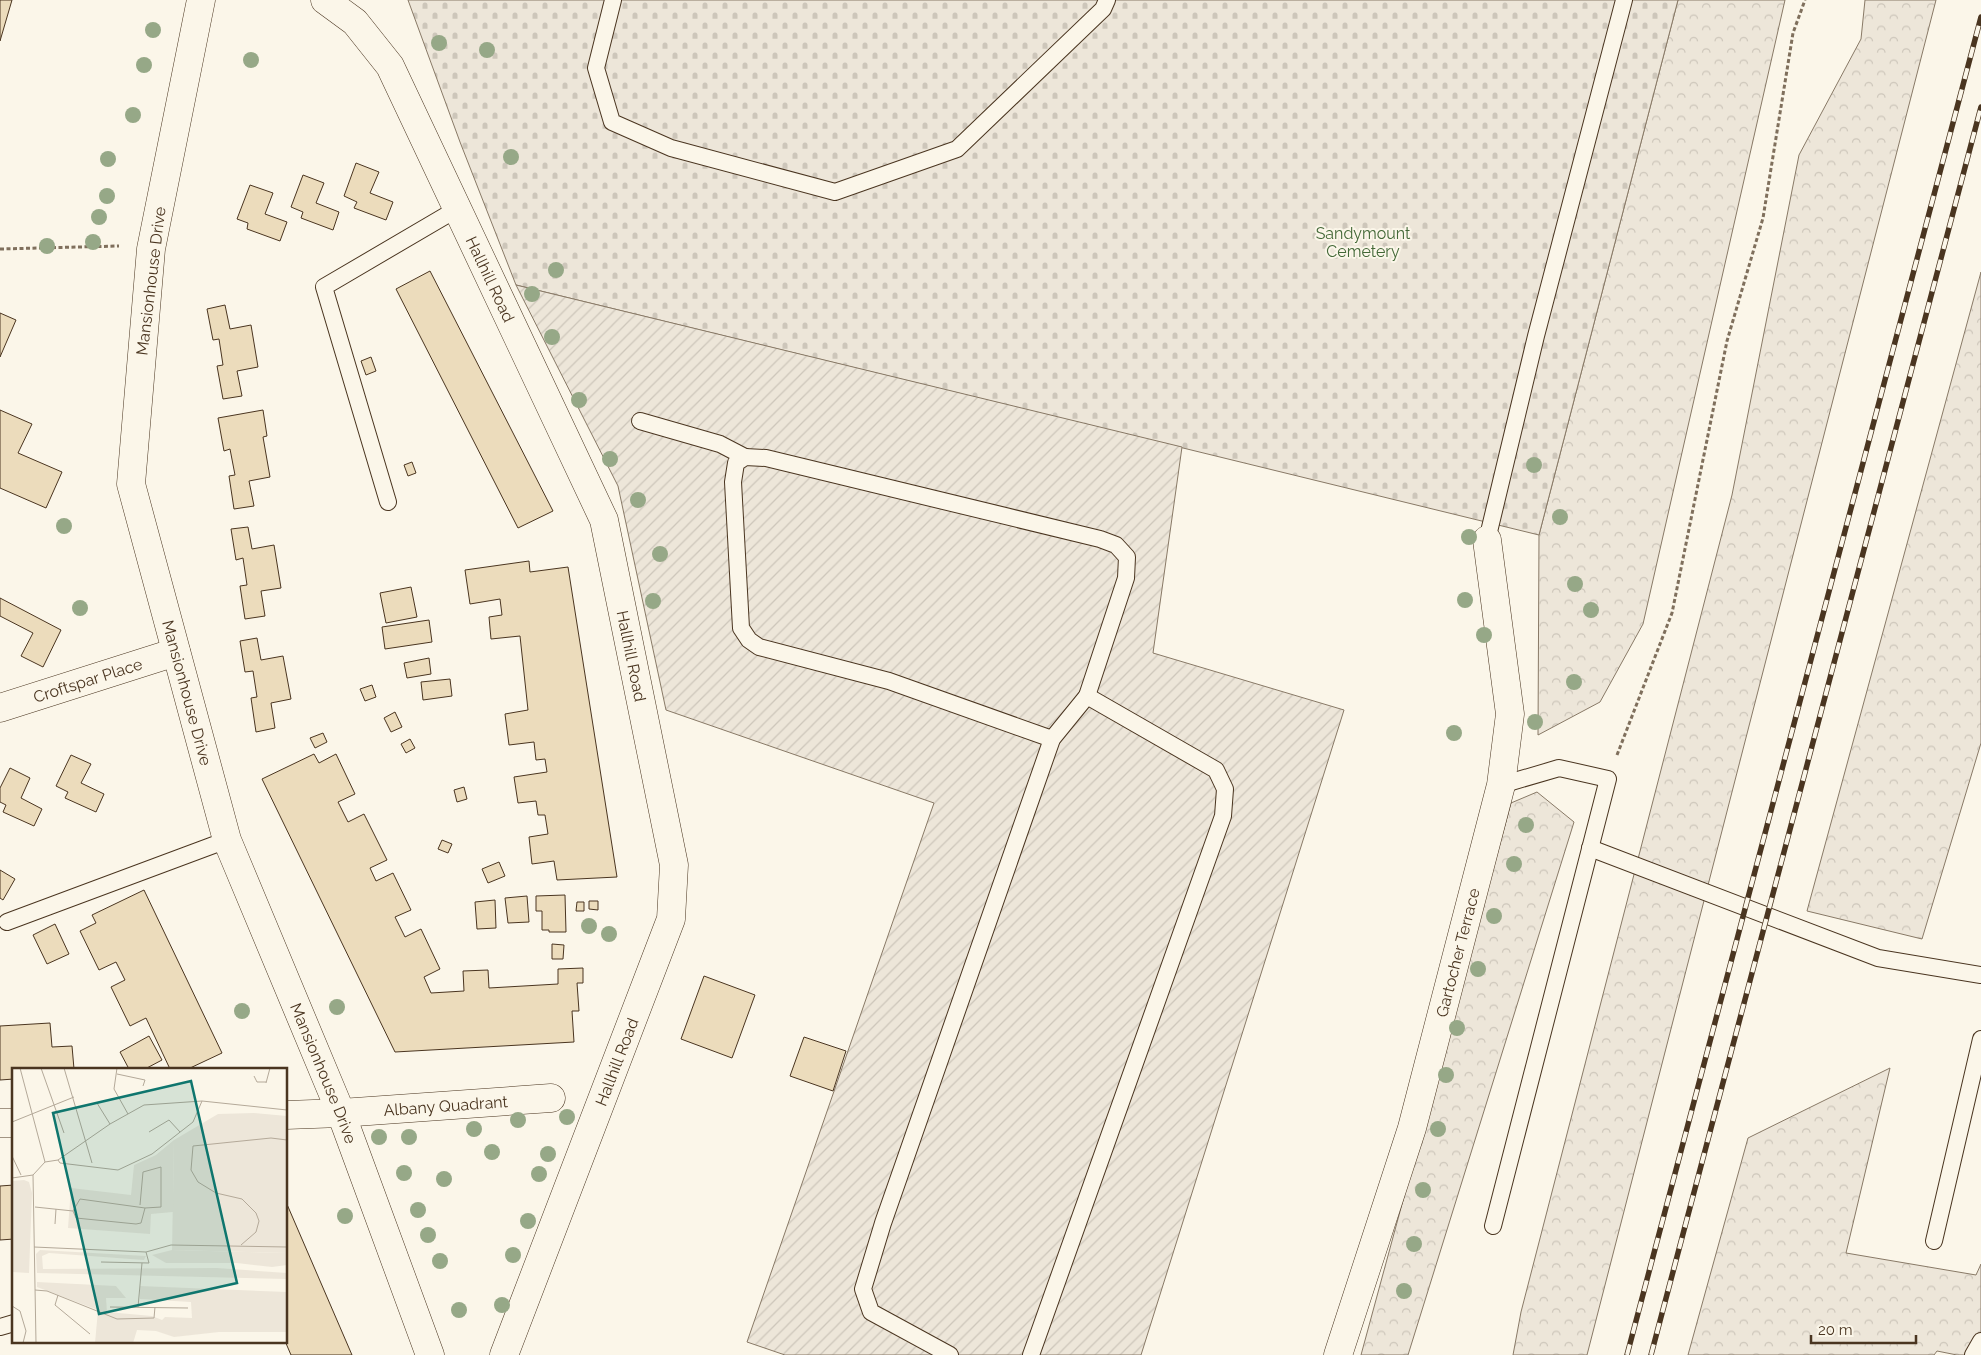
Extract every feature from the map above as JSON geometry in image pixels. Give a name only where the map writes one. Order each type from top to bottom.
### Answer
[{"type":"street","name":"Mansionhouse Drive","points":[[201,0],[151,249],[130,484],[227,840],[341,1113],[430,1355]]},
{"type":"street","name":"Hallhill Road","points":[[325,0],[354,22],[390,66],[604,520],[674,865],[671,919],[504,1355]]},
{"type":"street","name":"Gartocher Terrace","points":[[1338,1355],[1412,1128],[1501,785],[1510,714],[1487,540]]},
{"type":"street","name":"Croftspar Place","points":[[0,708],[176,652]]},
{"type":"street","name":"Albany Quadrant","points":[[288,1115],[551,1098]]},
{"type":"lane","points":[[613,0],[596,68],[612,122],[671,148],[835,192],[957,149],[1103,9],[1107,0]]},
{"type":"lane","points":[[1487,540],[1536,336],[1624,0]]},
{"type":"lane","points":[[388,502],[324,286],[457,209]]},
{"type":"lane","points":[[640,421],[720,444],[745,457],[766,458],[1100,539],[1116,545],[1127,557],[1126,578],[1087,696],[1052,739],[886,1214],[863,1289],[871,1312],[950,1355]]},
{"type":"lane","points":[[745,457],[736,462],[733,482],[742,628],[749,640],[759,647],[889,681],[1052,739]]},
{"type":"lane","points":[[1031,1355],[1222,816],[1225,789],[1216,770],[1087,696]]},
{"type":"lane","points":[[1492,1226],[1608,779],[1559,768],[1501,785]]},
{"type":"lane","points":[[7,922],[227,840]]},
{"type":"lane","points":[[1590,848],[1878,958],[1981,975]]},
{"type":"lane","points":[[1934,1241],[1981,1039]]},
{"type":"lane","points":[[1973,1355],[1981,1341]]},
{"type":"path","points":[[1608,779],[1672,613],[1727,341],[1763,218],[1793,32],[1805,0]]},
{"type":"path","points":[[0,249],[121,246]]},
{"type":"green space","name":"Sandymount Cemetery","points":[[408,0],[1678,0],[1539,535],[516,285],[460,142]]},
{"type":"green space","points":[[1678,0],[1785,0],[1643,624],[1600,702],[1538,735],[1539,535]]},
{"type":"green space","points":[[1865,0],[1936,0],[1587,1355],[1513,1355],[1521,1312],[1732,495],[1799,155],[1861,39]]},
{"type":"green space","points":[[1981,272],[1981,743],[1922,939],[1807,911]]},
{"type":"green space","points":[[516,285],[1182,447],[1153,653],[1344,710],[1141,1355],[785,1355],[747,1342],[934,803],[666,710],[618,486]]},
{"type":"green space","points":[[1537,792],[1574,822],[1408,1355],[1361,1355],[1511,803]]},
{"type":"green space","points":[[1890,1068],[1846,1253],[1976,1275],[1981,1264],[1981,1355],[1957,1355],[1937,1351],[1934,1355],[1688,1355],[1748,1138]]},
{"type":"building","points":[[0,0],[12,0],[0,41]]},
{"type":"building","points":[[356,163],[379,172],[370,193],[393,202],[386,220],[354,208],[357,202],[344,196]]},
{"type":"building","points":[[303,175],[324,183],[316,203],[339,212],[333,230],[301,218],[303,212],[291,207]]},
{"type":"building","points":[[250,185],[273,193],[265,214],[287,222],[280,241],[247,229],[248,223],[237,219]]},
{"type":"building","points":[[430,271],[553,511],[518,528],[396,289]]},
{"type":"building","points":[[225,305],[230,329],[251,325],[258,367],[237,371],[242,396],[223,399],[217,366],[223,365],[219,339],[213,340],[207,309]]},
{"type":"building","points":[[0,313],[16,320],[0,357]]},
{"type":"building","points":[[371,357],[376,371],[366,375],[361,361]]},
{"type":"building","points":[[0,410],[32,424],[18,453],[62,472],[46,508],[0,488]]},
{"type":"building","points":[[263,410],[267,436],[263,437],[270,477],[249,481],[254,506],[234,509],[229,476],[235,475],[230,449],[224,451],[218,418]]},
{"type":"building","points":[[412,462],[416,473],[408,476],[404,465]]},
{"type":"building","points":[[248,527],[252,549],[274,545],[281,588],[261,591],[265,616],[245,619],[240,586],[247,585],[243,558],[236,560],[231,529]]},
{"type":"building","points":[[529,561],[530,572],[568,567],[617,877],[557,880],[554,861],[532,864],[529,837],[548,834],[545,815],[538,815],[536,801],[518,803],[514,777],[547,772],[545,759],[536,760],[534,742],[509,745],[505,714],[528,710],[520,636],[491,639],[489,617],[502,615],[500,599],[470,604],[465,570]]},
{"type":"building","points":[[411,587],[417,617],[386,623],[380,593]]},
{"type":"building","points":[[0,598],[61,630],[43,667],[21,656],[33,633],[0,616]]},
{"type":"building","points":[[429,620],[432,642],[385,649],[382,627]]},
{"type":"building","points":[[257,638],[261,660],[283,656],[291,699],[271,703],[275,728],[256,732],[251,698],[257,697],[253,671],[245,672],[240,641]]},
{"type":"building","points":[[429,658],[431,674],[407,678],[404,663]]},
{"type":"building","points":[[450,679],[452,696],[423,700],[421,682]]},
{"type":"building","points":[[372,685],[376,697],[365,701],[360,689]]},
{"type":"building","points":[[395,712],[402,727],[391,732],[384,718]]},
{"type":"building","points":[[323,733],[327,742],[315,748],[310,738]]},
{"type":"building","points":[[410,739],[415,748],[406,753],[401,744]]},
{"type":"building","points":[[314,754],[319,763],[336,754],[355,794],[338,802],[348,822],[364,814],[387,860],[370,868],[376,881],[393,873],[411,910],[395,917],[405,937],[421,929],[440,969],[424,977],[431,993],[464,991],[463,971],[488,970],[489,988],[558,984],[558,969],[583,968],[583,983],[577,983],[579,1011],[572,1011],[574,1042],[395,1052],[262,779]]},
{"type":"building","points":[[71,755],[91,764],[81,783],[104,794],[96,812],[65,798],[68,792],[56,786]]},
{"type":"building","points":[[10,768],[30,778],[21,798],[42,809],[34,826],[3,812],[6,805],[0,802],[0,788]]},
{"type":"building","points":[[464,787],[467,799],[457,802],[454,790]]},
{"type":"building","points":[[442,840],[452,844],[448,853],[438,849]]},
{"type":"building","points":[[499,862],[505,876],[488,883],[482,869]]},
{"type":"building","points":[[0,870],[15,879],[3,900],[0,898]]},
{"type":"building","points":[[144,890],[222,1053],[190,1068],[170,1068],[146,1018],[130,1026],[111,987],[125,980],[116,962],[99,970],[80,931],[96,923],[92,915]]},
{"type":"building","points":[[565,895],[566,932],[542,930],[542,911],[536,911],[536,896]]},
{"type":"building","points":[[527,896],[529,922],[508,923],[505,898]]},
{"type":"building","points":[[495,900],[496,928],[477,929],[475,902]]},
{"type":"building","points":[[589,901],[598,901],[598,910],[589,909]]},
{"type":"building","points":[[577,902],[584,902],[584,911],[576,911]]},
{"type":"building","points":[[55,924],[69,954],[47,964],[33,935]]},
{"type":"building","points":[[552,944],[564,945],[563,959],[552,959]]},
{"type":"building","points":[[704,976],[755,995],[732,1058],[681,1039]]},
{"type":"building","points":[[50,1023],[52,1047],[72,1046],[74,1068],[12,1068],[12,1079],[0,1080],[0,1026]]},
{"type":"building","points":[[149,1036],[162,1060],[147,1068],[128,1068],[120,1052]]},
{"type":"building","points":[[804,1037],[846,1051],[833,1091],[790,1076]]},
{"type":"building","points":[[12,1185],[12,1239],[0,1240],[0,1186]]},
{"type":"building","points":[[288,1207],[352,1355],[291,1355],[285,1342],[288,1342]]},
{"type":"railway","points":[[1627,1355],[1981,17]]},
{"type":"railway","points":[[1651,1355],[1981,107]]}]
